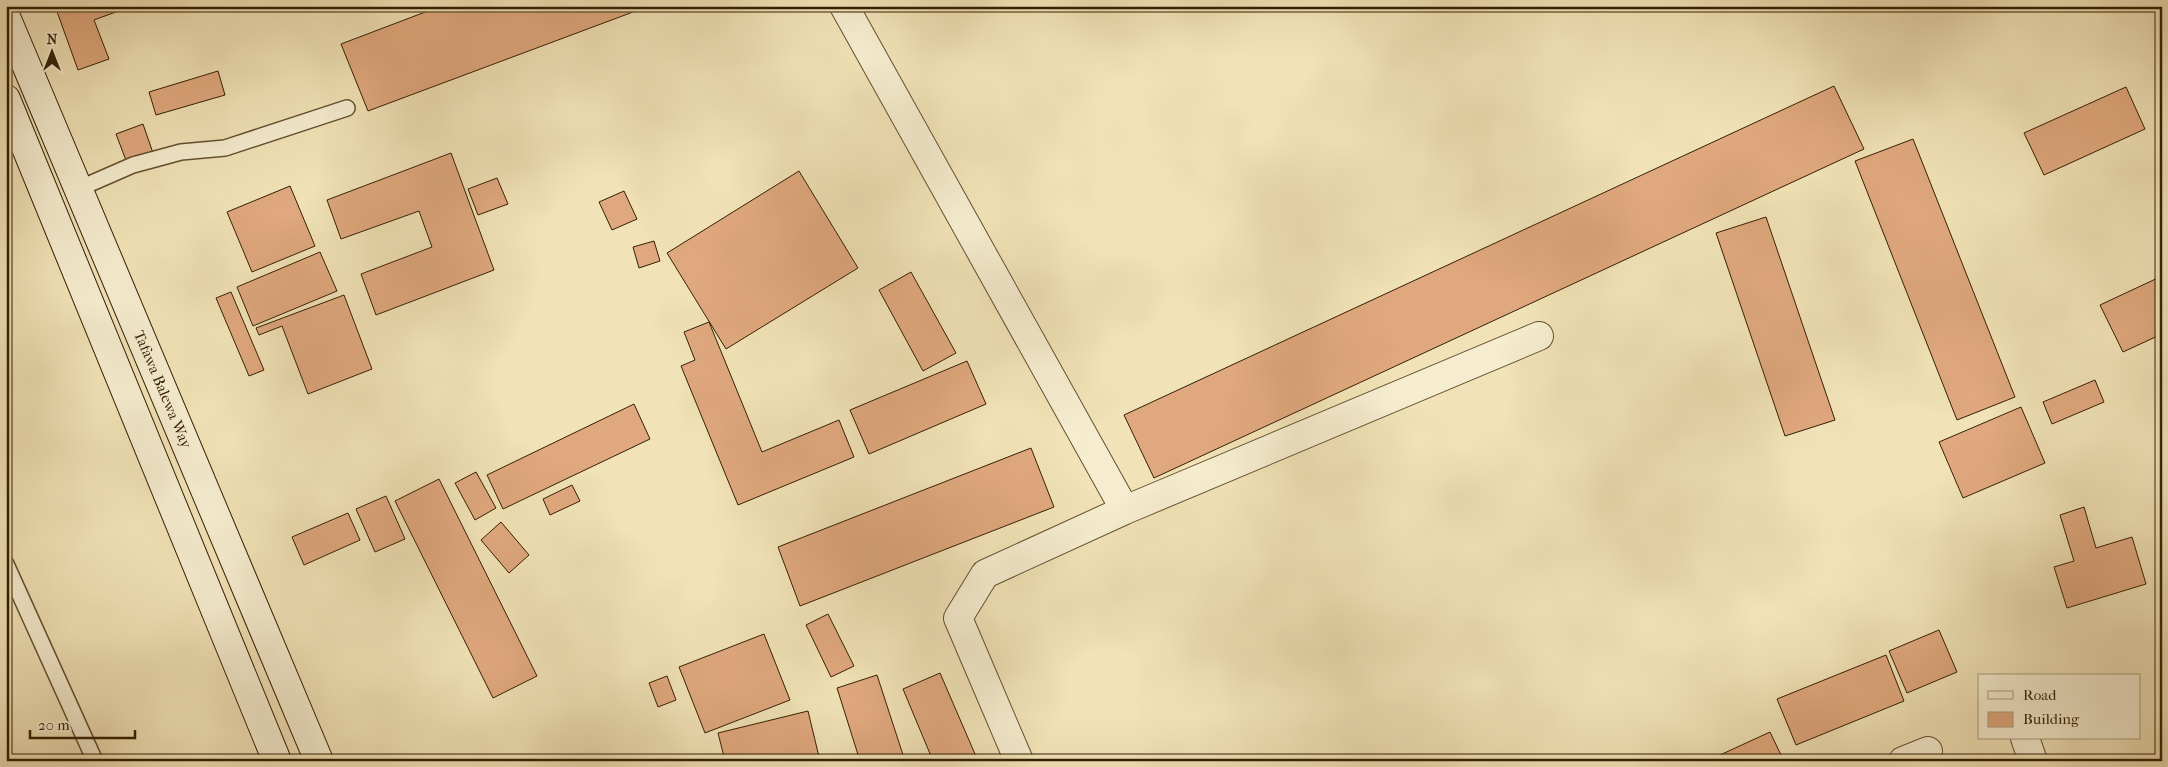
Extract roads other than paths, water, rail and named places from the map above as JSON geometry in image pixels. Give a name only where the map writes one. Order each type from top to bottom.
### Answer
[{"type":"main road","points":[[844,6],[1125,510]]},
{"type":"main road","name":"Tafawa Balewa Way","points":[[6,17],[319,761]]},
{"type":"main road","points":[[6,99],[278,761]]},
{"type":"main road","points":[[1019,761],[958,618],[985,574],[1125,510],[1539,336]]},
{"type":"main road","points":[[2026,740],[2033,761]]},
{"type":"main road","points":[[1903,761],[1928,751]]},
{"type":"lane","points":[[78,189],[133,165],[181,152],[225,148],[347,108]]},
{"type":"lane","points":[[6,564],[95,761]]}]
